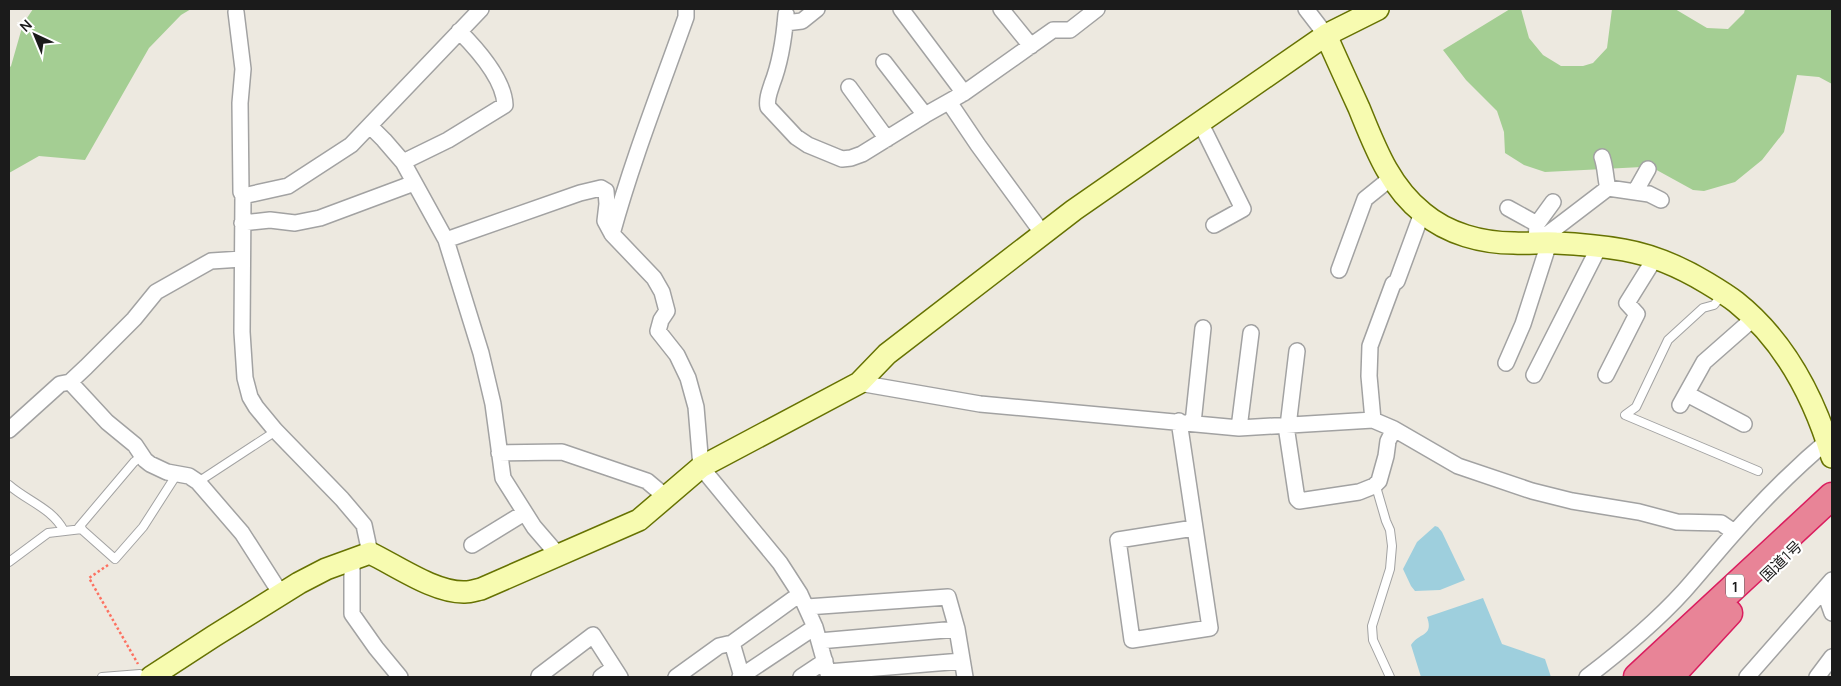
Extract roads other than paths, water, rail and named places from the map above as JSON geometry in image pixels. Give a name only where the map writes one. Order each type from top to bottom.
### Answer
[{"type":"highway","name":"1","points":[[1637,677],[1832,496]]},
{"type":"highway","name":"国道1号","points":[[1670,677],[1733,608],[1832,513]]},
{"type":"highway","name":"1","points":[[1686,677],[1732,624],[1733,608]]},
{"type":"street","points":[[243,196],[288,186],[351,145],[481,9]]},
{"type":"street","points":[[612,234],[622,198],[686,17],[686,9]]},
{"type":"street","points":[[817,9],[802,21],[786,19],[780,65],[769,92],[767,103],[773,113],[796,138],[842,159],[862,154],[925,115],[964,94],[1053,30],[1070,30],[1097,9]]},
{"type":"street","points":[[901,9],[964,94]]},
{"type":"street","points":[[1001,9],[1030,46]]},
{"type":"street","points":[[1306,9],[1326,36],[1379,156],[1391,178],[1399,190],[1422,213],[1448,230],[1489,242],[1541,236],[1625,250],[1654,258],[1685,270],[1734,300],[1771,337],[1801,378],[1831,445],[1798,467],[1734,532],[1684,591],[1632,641],[1587,677]]},
{"type":"street","points":[[144,676],[326,569],[361,556],[432,584],[450,590],[465,592],[481,589],[640,520],[701,467],[859,383],[886,354],[1074,210],[1326,36],[1378,9]]},
{"type":"street","points":[[236,12],[243,69],[240,103],[240,155],[241,192],[243,196],[242,332],[246,385],[256,407],[276,431],[342,498],[364,525],[352,614],[376,648],[400,677]]},
{"type":"street","points":[[403,162],[448,140],[505,105],[505,99],[492,69],[459,31]]},
{"type":"street","points":[[884,62],[925,115]]},
{"type":"street","points":[[849,87],[887,139]]},
{"type":"street","points":[[949,102],[1043,234]]},
{"type":"street","points":[[1200,122],[1243,209],[1214,224]]},
{"type":"street","points":[[370,126],[403,162],[446,240],[481,353],[493,404],[503,478],[534,527],[559,556]]},
{"type":"street","points":[[1602,157],[1608,188]]},
{"type":"street","points":[[1635,192],[1648,168]]},
{"type":"street","points":[[1339,270],[1365,198],[1391,178]]},
{"type":"street","points":[[242,223],[270,220],[296,223],[320,218],[414,183]]},
{"type":"street","points":[[446,240],[580,193],[601,188],[606,191],[605,221],[612,234],[654,278],[662,292],[668,311],[658,331],[677,355],[688,378],[696,407],[701,467],[780,563],[803,600],[817,634],[827,670]]},
{"type":"street","points":[[1541,236],[1608,188],[1649,194],[1661,200]]},
{"type":"street","points":[[1506,363],[1523,324],[1541,236],[1553,202]]},
{"type":"street","points":[[1508,208],[1541,236]]},
{"type":"street","points":[[1373,420],[1369,376],[1370,346],[1422,213]]},
{"type":"street","points":[[1534,375],[1599,247]]},
{"type":"street","points":[[1606,376],[1637,314],[1627,302],[1654,258]]},
{"type":"street","points":[[70,382],[134,319],[156,292],[210,260],[242,259]]},
{"type":"street","points":[[1744,424],[1683,400],[1704,362],[1754,318]]},
{"type":"street","points":[[1194,528],[1118,540],[1132,640],[1210,628],[1194,528],[1186,422],[1202,328]]},
{"type":"street","points":[[1239,428],[1252,333]]},
{"type":"street","points":[[1297,350],[1287,426],[1297,499],[1299,501],[1359,492],[1374,486],[1379,481],[1388,441],[1394,429]]},
{"type":"street","points":[[9,430],[60,384],[66,381],[70,382],[107,422],[134,444],[150,464],[167,472],[188,476],[198,482],[242,533],[282,594]]},
{"type":"street","points":[[859,383],[980,404],[1239,428],[1287,426],[1309,422],[1373,420],[1394,429],[1458,466],[1532,491],[1572,501],[1639,512],[1678,522],[1721,523],[1734,532]]},
{"type":"street","points":[[499,453],[562,452],[647,481],[666,497]]},
{"type":"street","points":[[472,545],[524,513]]},
{"type":"street","points":[[1828,585],[1832,613]]},
{"type":"street","points":[[1747,677],[1828,585]]},
{"type":"street","points":[[676,677],[719,646],[732,643],[803,600],[948,597],[957,629],[965,677]]},
{"type":"street","points":[[732,643],[741,677],[817,634],[957,629]]},
{"type":"street","points":[[539,676],[593,635],[617,673],[601,677]]},
{"type":"street","points":[[1817,677],[1832,657]]},
{"type":"street","points":[[801,677],[827,670],[962,661]]},
{"type":"lane","points":[[1723,293],[1714,304],[1703,308],[1668,340],[1636,407],[1625,415],[1758,472]]},
{"type":"lane","points":[[198,482],[276,431]]},
{"type":"lane","points":[[142,456],[134,462],[79,527],[115,559],[143,526],[177,474]]},
{"type":"lane","points":[[9,485],[16,492],[44,508],[64,531]]},
{"type":"lane","points":[[1374,486],[1390,530],[1392,546],[1390,569],[1372,626],[1372,634],[1390,677]]},
{"type":"lane","points":[[9,562],[48,533],[82,530]]},
{"type":"lane","points":[[102,677],[144,676]]},
{"type":"water","points":[[1435,526],[1442,532],[1465,580],[1440,590],[1415,591],[1403,569],[1417,542]]},
{"type":"water","points":[[1483,598],[1502,644],[1545,659],[1551,677],[1421,677],[1411,645],[1425,634],[1429,628],[1427,617]]}]
